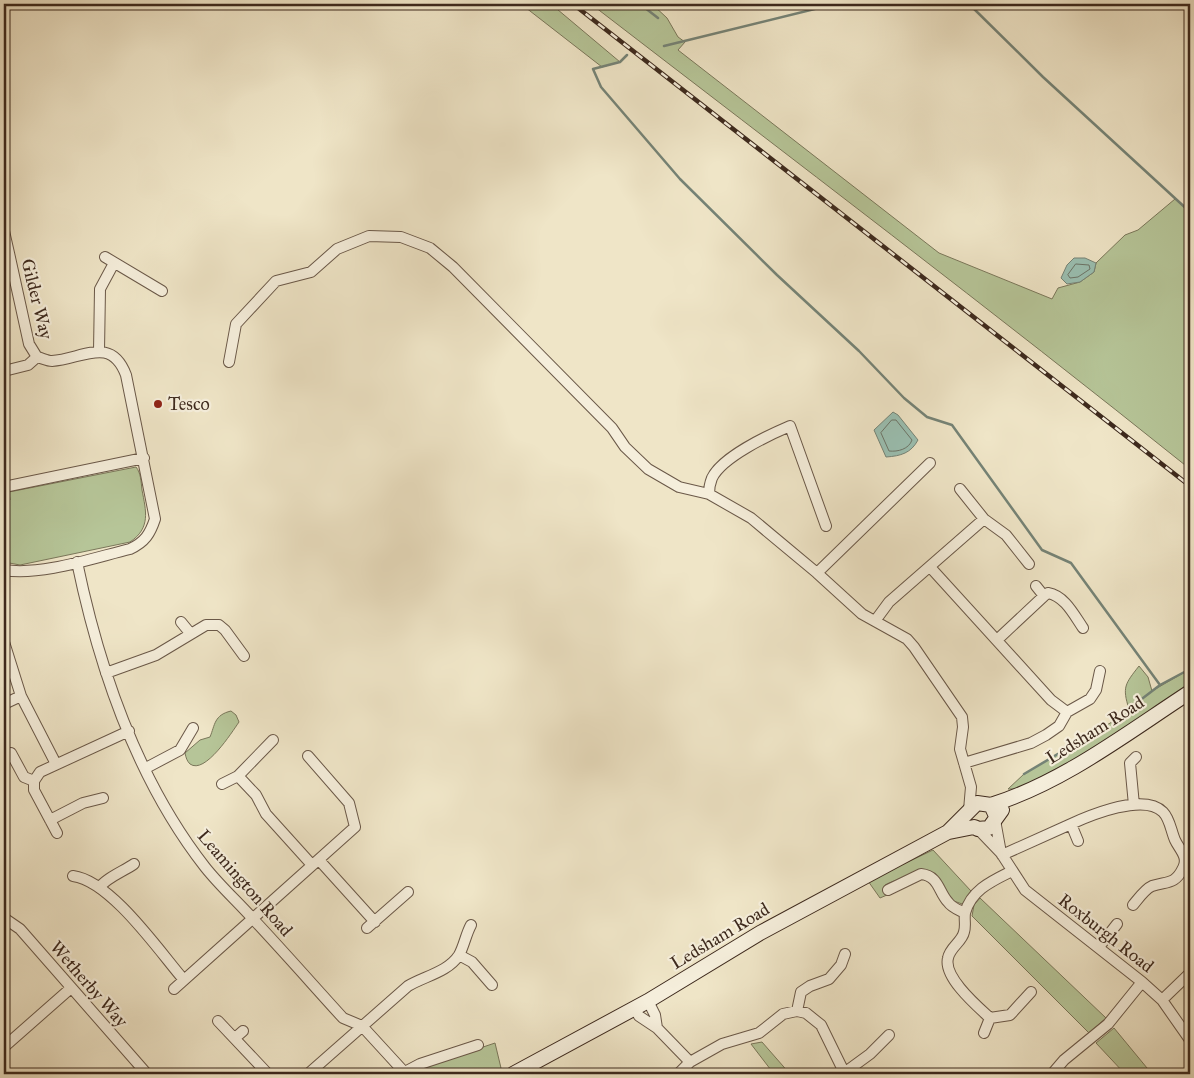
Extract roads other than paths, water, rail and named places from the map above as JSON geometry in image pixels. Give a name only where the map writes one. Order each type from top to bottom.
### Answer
[{"type":"main road","name":"Ledsham Road","points":[[992,811],[1084,761],[1190,692]]},
{"type":"main road","name":"Ledsham Road","points":[[973,820],[977,803],[992,811]]},
{"type":"main road","name":"Ledsham Road","points":[[973,820],[989,828],[992,811]]},
{"type":"main road","name":"Ledsham Road","points":[[513,1074],[648,1001],[760,933],[973,820]]},
{"type":"street","name":"Gilder Way","points":[[4,231],[6,254],[29,344],[37,356]]},
{"type":"street","points":[[230,362],[236,324],[276,281],[311,272],[337,249],[369,236],[402,237],[430,248],[454,267],[612,428],[625,448],[648,469],[679,487],[708,494],[751,518],[818,573],[862,614],[911,643],[942,689],[954,702],[964,724],[960,749],[971,787],[973,820]]},
{"type":"street","points":[[105,257],[162,291]]},
{"type":"street","points":[[99,351],[100,289],[114,263]]},
{"type":"street","points":[[4,371],[28,365],[37,356],[50,361],[99,351],[115,356],[122,364],[144,458],[154,519],[148,538],[130,549],[33,570],[15,572],[4,570]]},
{"type":"street","points":[[708,494],[712,478],[722,466],[759,439],[790,426],[826,526]]},
{"type":"street","points":[[4,487],[144,458]]},
{"type":"street","points":[[818,573],[930,463]]},
{"type":"street","points":[[960,489],[984,519],[1006,535],[1029,564]]},
{"type":"street","points":[[875,621],[889,602],[984,519]]},
{"type":"street","name":"Leamington Road","points":[[77,562],[89,620],[106,673],[146,768],[185,838],[206,867],[343,1018],[362,1026],[403,1073]]},
{"type":"street","points":[[930,567],[1051,700],[1067,712]]},
{"type":"street","points":[[1036,586],[1044,596]]},
{"type":"street","points":[[997,640],[1048,593],[1065,602],[1083,628]]},
{"type":"street","points":[[181,622],[190,634]]},
{"type":"street","points":[[106,673],[156,655],[206,625],[218,625],[225,630],[244,656]]},
{"type":"street","points":[[4,642],[7,669],[56,764]]},
{"type":"street","points":[[964,763],[1031,743],[1059,726],[1067,712],[1090,699],[1096,690],[1100,671]]},
{"type":"street","points":[[4,704],[21,696]]},
{"type":"street","points":[[146,768],[180,750],[193,728]]},
{"type":"street","points":[[57,833],[34,790],[34,781],[40,772],[129,731]]},
{"type":"street","points":[[222,784],[238,776],[273,740]]},
{"type":"street","points":[[12,753],[24,777],[34,781]]},
{"type":"street","points":[[174,989],[354,827],[349,803],[308,756]]},
{"type":"street","points":[[1130,760],[1134,805]]},
{"type":"street","points":[[238,776],[256,795],[266,814],[316,862],[371,925],[408,892]]},
{"type":"street","points":[[971,787],[992,811]]},
{"type":"street","points":[[50,820],[83,803],[103,798]]},
{"type":"street","points":[[1002,854],[1095,814],[1134,805],[1155,807],[1165,814],[1188,860],[1173,881],[1148,889],[1132,904]]},
{"type":"street","name":"Roxburgh Road","points":[[992,811],[1002,854]]},
{"type":"street","name":"Roxburgh Road","points":[[973,820],[1002,854],[1025,890],[1142,982],[1162,1000],[1190,1040]]},
{"type":"street","points":[[1071,824],[1078,841]]},
{"type":"street","points":[[100,887],[104,881],[118,876],[134,864]]},
{"type":"street","points":[[990,1018],[954,980],[948,969],[950,952],[964,934],[965,913],[975,894],[984,885],[1012,871]]},
{"type":"street","points":[[888,890],[921,874],[927,875],[938,882],[949,904],[965,913]]},
{"type":"street","points":[[73,876],[81,877],[100,887],[140,924],[155,946],[184,980]]},
{"type":"street","name":"Wetherby Way","points":[[4,918],[20,930],[147,1074]]},
{"type":"street","points":[[1099,948],[1117,924]]},
{"type":"street","points":[[309,1074],[408,986],[422,977],[444,969],[459,954],[472,925]]},
{"type":"street","points":[[459,954],[472,962],[492,985]]},
{"type":"street","points":[[797,1011],[801,992],[810,986],[829,979],[846,966],[844,954]]},
{"type":"street","points":[[1162,1000],[1190,973]]},
{"type":"street","points":[[1052,1074],[1064,1060],[1108,1024],[1142,982]]},
{"type":"street","points":[[4,1047],[71,988]]},
{"type":"street","points":[[990,1018],[1010,1015],[1032,991]]},
{"type":"street","points":[[648,1001],[655,1015],[657,1028]]},
{"type":"street","points":[[634,1008],[639,1016],[657,1028],[690,1062]]},
{"type":"street","points":[[678,1074],[690,1062],[722,1044],[759,1033],[783,1014],[797,1011],[806,1013],[821,1025],[844,1074],[870,1054],[891,1033]]},
{"type":"street","points":[[984,1033],[990,1018]]},
{"type":"street","points":[[218,1021],[239,1035],[268,1074]]},
{"type":"street","points":[[403,1073],[478,1045]]},
{"type":"water","points":[[1074,258],[1085,258],[1096,263],[1094,272],[1080,282],[1067,284],[1061,278],[1067,265]]},
{"type":"water","points":[[893,412],[898,415],[918,440],[905,453],[886,457],[874,430]]},
{"type":"waterway","points":[[640,4],[658,18]]},
{"type":"waterway","points":[[664,46],[835,4]]},
{"type":"waterway","points":[[969,4],[1043,77],[1190,212]]},
{"type":"waterway","points":[[627,55],[620,62],[593,69],[601,87],[680,179],[777,275],[859,351],[904,398],[927,417],[952,425],[1042,550],[1071,563],[1160,685],[1113,721]]},
{"type":"waterway","points":[[1160,685],[1190,669]]},
{"type":"waterway","points":[[1024,774],[1105,726]]},
{"type":"railway","points":[[573,4],[1190,486]]},
{"type":"place","name":"Tesco","points":[[158,404]]}]
